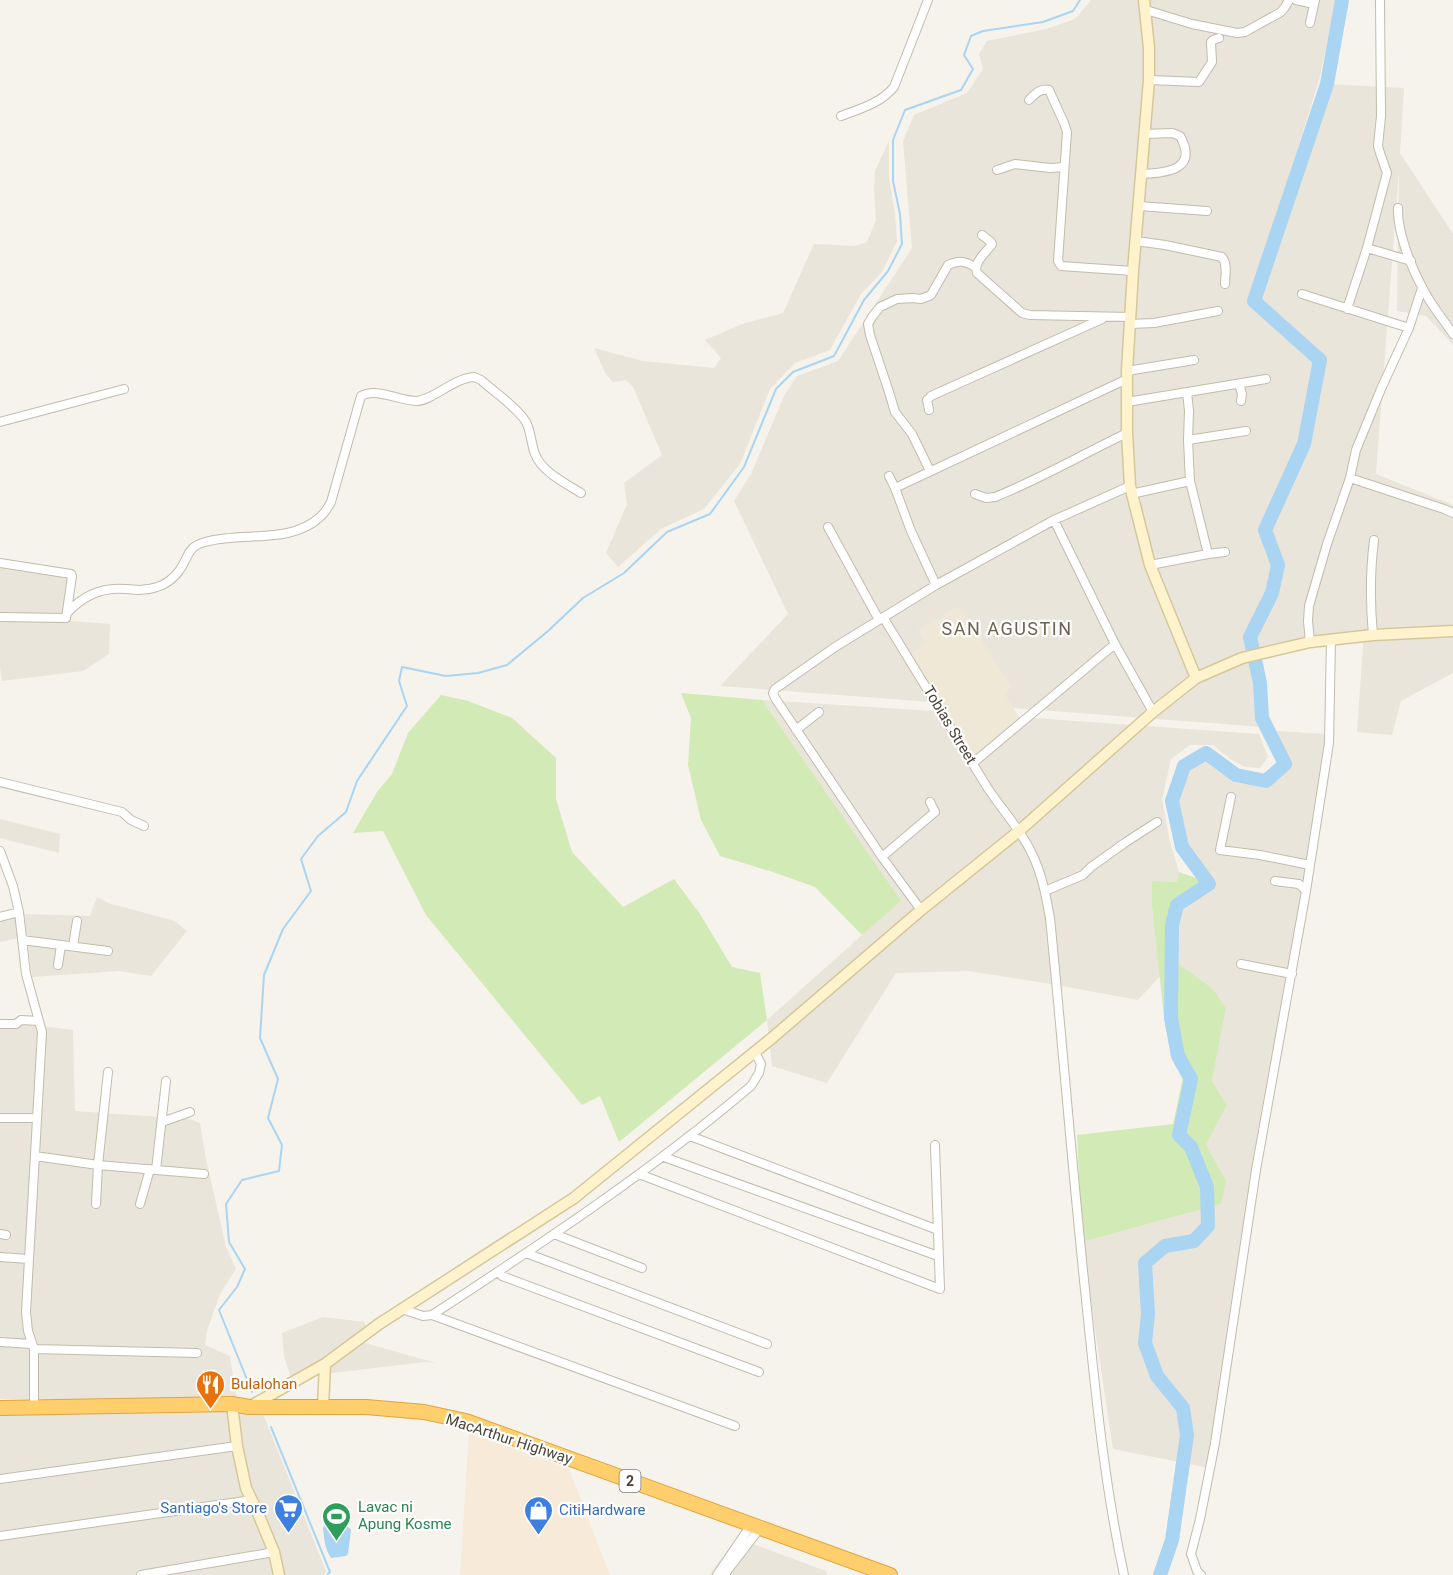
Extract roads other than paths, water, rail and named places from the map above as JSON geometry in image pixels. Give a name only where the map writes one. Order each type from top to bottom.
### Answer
[{"type":"highway","name":"MacArthur Highway","points":[[0,1408],[232,1404],[249,1407],[366,1407],[424,1412],[466,1421],[890,1575]]},
{"type":"street","points":[[841,116],[867,106],[887,95],[894,87],[928,0]]},
{"type":"street","points":[[1196,678],[1150,565],[1131,490],[1127,433],[1127,375],[1149,80],[1145,5],[1192,24],[1237,33],[1245,32],[1281,12],[1289,0]]},
{"type":"street","points":[[1296,0],[1315,2],[1310,23]]},
{"type":"street","points":[[1347,309],[1388,173],[1378,146],[1382,116],[1380,0]]},
{"type":"street","points":[[1149,80],[1199,82],[1212,62],[1211,42],[1219,38]]},
{"type":"street","points":[[1029,100],[1043,88],[1049,90],[1067,132],[1059,264],[1061,266],[1133,271]]},
{"type":"street","points":[[1142,174],[1171,171],[1181,166],[1185,158],[1184,143],[1180,136],[1172,133],[1145,134]]},
{"type":"street","points":[[997,170],[1016,164],[1050,168],[1064,167]]},
{"type":"street","points":[[1139,206],[1207,211]]},
{"type":"street","points":[[1398,208],[1399,227],[1422,288],[1453,334]]},
{"type":"street","points":[[982,235],[991,242],[991,246],[975,267],[976,273],[1025,314],[1106,317],[1154,323],[1218,311]]},
{"type":"street","points":[[1136,241],[1222,257],[1225,284]]},
{"type":"street","points":[[1367,248],[1411,261]]},
{"type":"street","points":[[930,471],[915,440],[895,412],[868,324],[880,307],[905,298],[921,299],[931,295],[948,265],[959,261],[975,267]]},
{"type":"street","points":[[1310,642],[1309,606],[1350,478],[1356,450],[1408,328],[1422,288]]},
{"type":"street","points":[[1302,294],[1408,328]]},
{"type":"street","points":[[929,410],[927,400],[931,396],[1106,317]]},
{"type":"street","points":[[895,488],[1127,375],[1194,360]]},
{"type":"street","points":[[68,612],[78,601],[102,590],[111,588],[145,590],[163,585],[179,571],[190,551],[196,545],[207,541],[278,535],[311,524],[322,515],[331,502],[363,394],[373,393],[419,401],[457,381],[474,377],[481,380],[516,410],[526,423],[538,462],[581,494]]},
{"type":"street","points":[[1127,402],[1266,379]]},
{"type":"street","points":[[1239,384],[1242,394],[1241,401]]},
{"type":"street","points":[[0,422],[124,389]]},
{"type":"street","points":[[1187,392],[1190,481],[1208,554]]},
{"type":"street","points":[[1188,440],[1246,431]]},
{"type":"street","points":[[975,494],[986,498],[1000,495],[1127,433]]},
{"type":"street","points":[[889,476],[936,585]]},
{"type":"street","points":[[1350,478],[1453,513]]},
{"type":"street","points":[[921,910],[882,857],[773,693],[835,647],[881,618],[1054,520],[1131,490],[1190,481]]},
{"type":"street","points":[[1054,520],[1115,644],[1153,712]]},
{"type":"street","name":"Tobias Street","points":[[828,527],[881,618],[998,805],[1032,853],[1045,891],[1050,918],[1094,1375],[1110,1497],[1124,1575]]},
{"type":"street","points":[[1373,635],[1370,594],[1374,540]]},
{"type":"street","points":[[1150,565],[1225,552]]},
{"type":"street","points":[[0,563],[72,574],[68,612],[64,619],[0,617]]},
{"type":"street","points":[[249,1407],[325,1364],[379,1324],[574,1198],[755,1052],[921,910],[1018,831],[1153,712],[1196,678],[1242,658],[1310,642],[1373,635],[1453,631]]},
{"type":"street","points":[[1200,1575],[1191,1554],[1215,1443],[1256,1170],[1292,974],[1329,743],[1331,639]]},
{"type":"street","points":[[973,763],[1115,644]]},
{"type":"street","points":[[796,730],[819,712]]},
{"type":"street","points":[[0,782],[122,812],[144,826]]},
{"type":"street","points":[[1231,797],[1220,850],[1310,865]]},
{"type":"street","points":[[882,857],[935,812],[930,802]]},
{"type":"street","points":[[1045,891],[1083,875],[1091,867],[1157,822]]},
{"type":"street","points":[[0,851],[13,886],[19,912],[26,974],[42,1032],[26,1322],[33,1347],[34,1407]]},
{"type":"street","points":[[1275,881],[1293,882],[1306,891]]},
{"type":"street","points":[[0,916],[19,912]]},
{"type":"street","points":[[74,946],[77,921]]},
{"type":"street","points":[[22,940],[108,951]]},
{"type":"street","points":[[58,965],[61,945]]},
{"type":"street","points":[[1241,964],[1292,974]]},
{"type":"street","points":[[0,1024],[16,1024],[21,1020],[39,1021]]},
{"type":"street","points":[[432,1316],[554,1234],[690,1136],[751,1086],[759,1073],[761,1064],[755,1052]]},
{"type":"street","points":[[96,1204],[108,1071]]},
{"type":"street","points":[[140,1204],[153,1170],[162,1122],[166,1081]]},
{"type":"street","points":[[162,1122],[190,1112]]},
{"type":"street","points":[[0,1118],[36,1118]]},
{"type":"street","points":[[690,1136],[938,1230]]},
{"type":"street","points":[[639,1174],[940,1289],[935,1145]]},
{"type":"street","points":[[34,1156],[98,1165],[204,1174]]},
{"type":"street","points":[[664,1156],[938,1256]]},
{"type":"street","points":[[554,1234],[642,1268]]},
{"type":"street","points":[[526,1253],[766,1344]]},
{"type":"street","points":[[0,1257],[28,1259]]},
{"type":"street","points":[[499,1272],[502,1276],[759,1372]]},
{"type":"street","points":[[402,1309],[423,1316],[432,1316],[735,1426]]},
{"type":"street","points":[[0,1342],[33,1347],[197,1353]]},
{"type":"street","points":[[323,1407],[325,1364]]},
{"type":"street","points":[[232,1404],[237,1446],[246,1488],[274,1552],[279,1575]]},
{"type":"street","points":[[0,1479],[237,1446]]},
{"type":"street","points":[[0,1536],[252,1500]]},
{"type":"street","points":[[717,1575],[724,1570],[755,1527]]},
{"type":"street","points":[[141,1575],[274,1552]]},
{"type":"water","name":"Lavac ni Apung Kosme","points":[[330,1522],[339,1523],[351,1530],[346,1556],[331,1558],[329,1555],[323,1528]]},
{"type":"waterway","points":[[252,1392],[219,1310],[237,1287],[245,1269],[229,1242],[226,1204],[242,1180],[279,1171],[282,1145],[268,1118],[278,1079],[260,1038],[264,975],[283,929],[311,891],[301,859],[318,836],[346,812],[357,781],[407,706],[399,681],[402,667],[446,676],[478,673],[507,665],[583,598],[624,573],[667,532],[710,514],[744,467],[776,389],[793,372],[834,356],[864,300],[888,271],[902,244],[900,214],[893,181],[893,140],[905,110],[961,90],[973,69],[964,55],[971,36],[983,31],[1043,22],[1073,11],[1080,0]]},
{"type":"waterway","points":[[1160,1575],[1172,1540],[1187,1435],[1183,1408],[1157,1376],[1145,1343],[1148,1314],[1145,1263],[1165,1246],[1194,1241],[1208,1226],[1207,1187],[1191,1147],[1179,1135],[1191,1079],[1178,1056],[1171,1018],[1172,925],[1177,905],[1209,884],[1182,847],[1172,801],[1184,766],[1206,753],[1236,775],[1266,781],[1285,764],[1262,718],[1260,683],[1250,637],[1272,593],[1278,565],[1265,530],[1304,444],[1320,360],[1254,301],[1327,84],[1342,0]]},
{"type":"waterway","points":[[271,1427],[330,1572],[327,1575]]},
{"type":"place","name":"Bulalohan","points":[[210,1410]]},
{"type":"place","name":"Santiago's Store","points":[[288,1534]]},
{"type":"place","name":"CitiHardware","points":[[538,1536]]},
{"type":"place","name":"Lavac ni Apung Kosme","points":[[337,1542]]},
{"type":"district","name":"SAN AGUSTIN","points":[[1007,628]]}]
